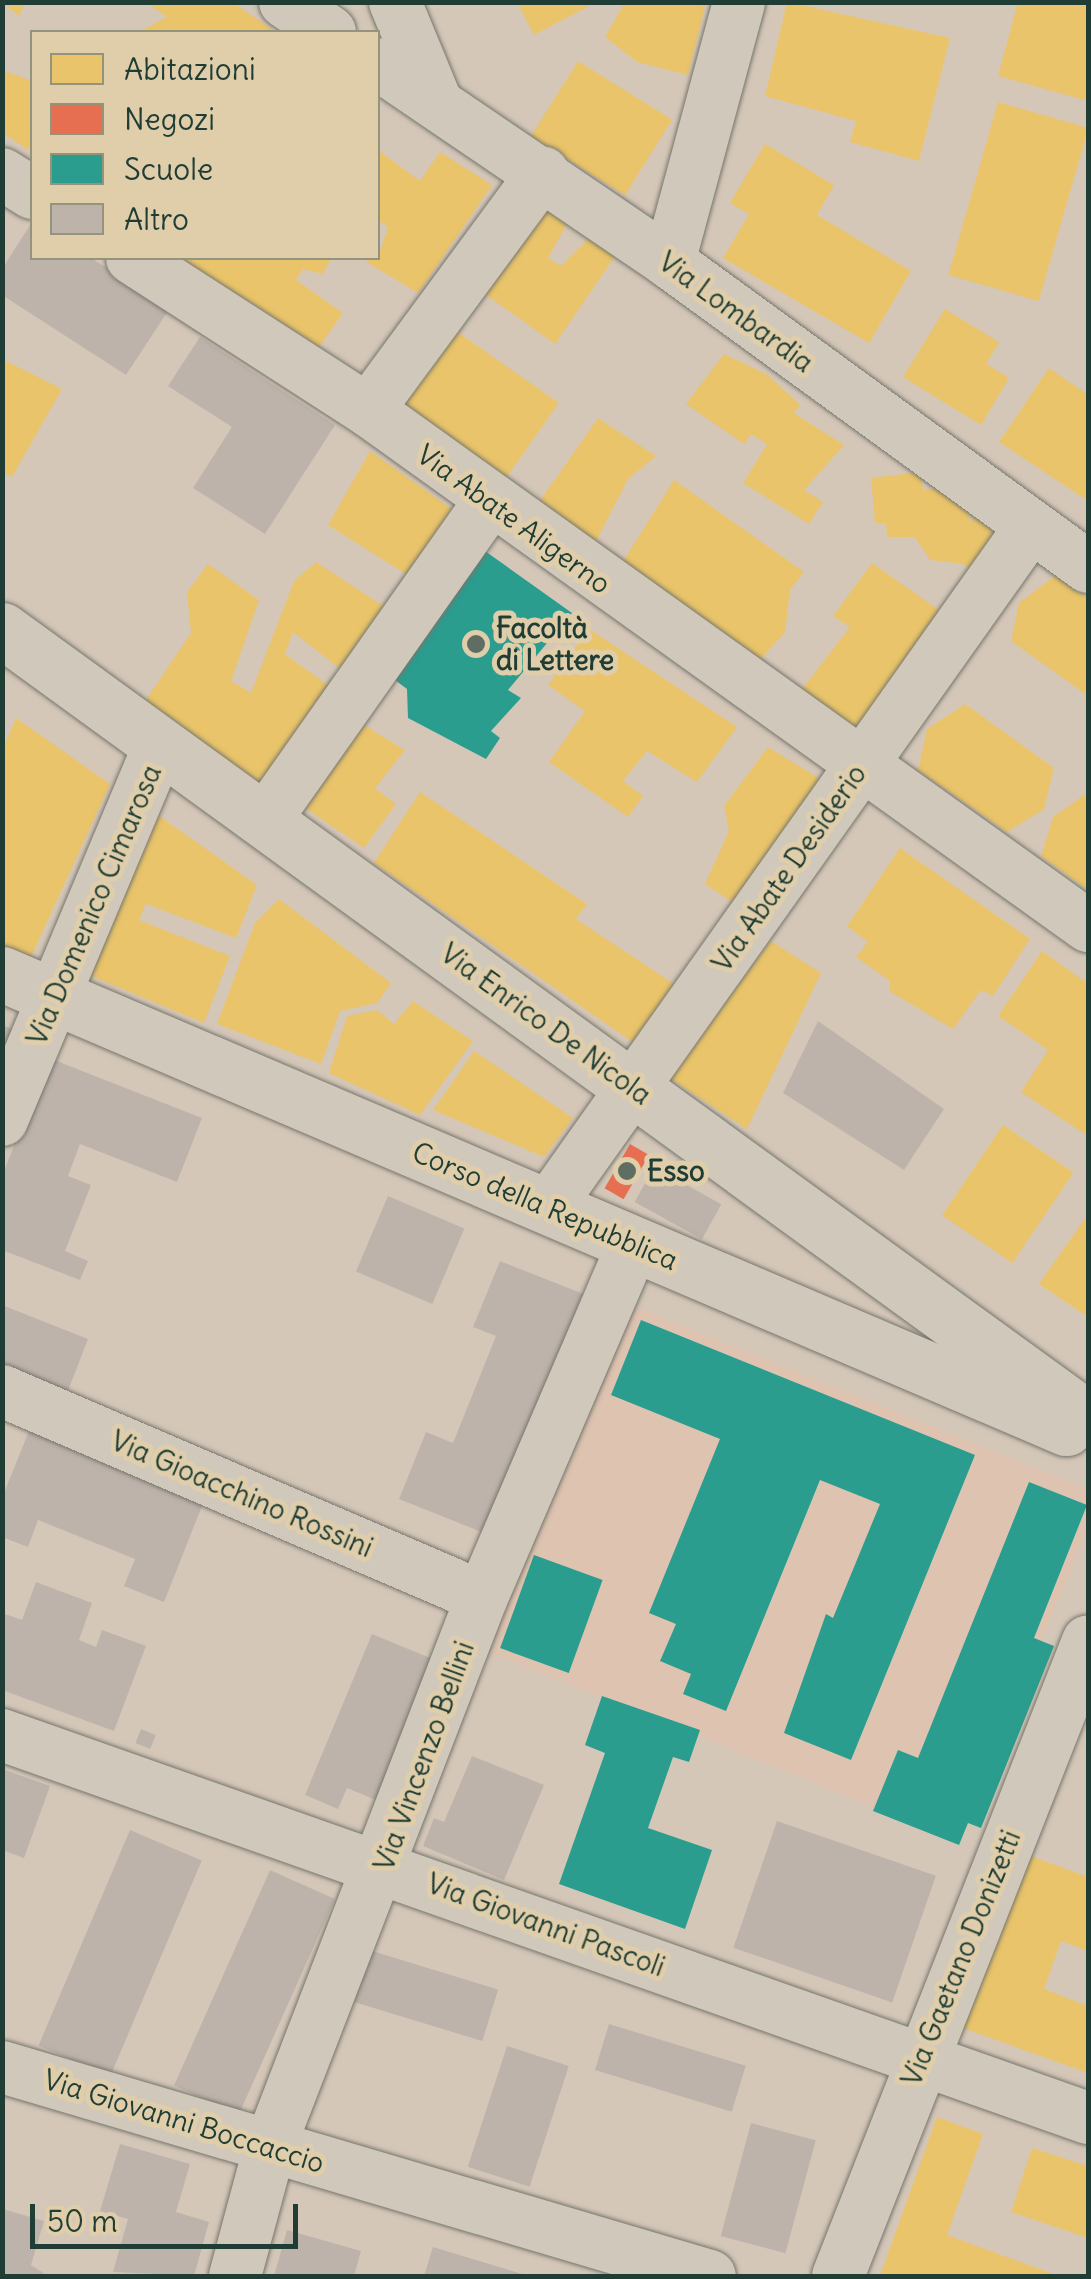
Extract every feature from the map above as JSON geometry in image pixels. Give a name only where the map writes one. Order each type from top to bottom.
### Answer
[{"type":"main road","name":"Via Enrico De Nicola","points":[[2,630],[1088,1419]]},
{"type":"main road","name":"Corso della Repubblica","points":[[2,974],[1088,1438]]},
{"type":"main road","points":[[926,1369],[952,1318]]},
{"type":"street","points":[[285,2],[327,30]]},
{"type":"street","points":[[395,2],[437,104]]},
{"type":"street","points":[[669,262],[739,2]]},
{"type":"street","name":"Via Lombardia","points":[[380,65],[669,262],[1029,530],[1088,566]]},
{"type":"street","points":[[368,410],[543,173]]},
{"type":"street","points":[[2,174],[30,192]]},
{"type":"street","name":"Via Abate Aligerno","points":[[135,260],[368,410],[488,504],[1088,926]]},
{"type":"street","points":[[265,820],[488,504]]},
{"type":"street","name":"Via Abate Desiderio","points":[[548,1207],[1029,530]]},
{"type":"street","name":"Via Domenico Cimarosa","points":[[2,1120],[58,998],[160,745]]},
{"type":"street","name":"Via Vincenzo Bellini","points":[[235,2276],[270,2146],[385,1866],[482,1597],[633,1244]]},
{"type":"street","name":"Via Gioacchino Rossini","points":[[2,1390],[482,1597]]},
{"type":"street","name":"Via Gaetano Donizetti","points":[[838,2276],[919,2062],[1088,1641]]},
{"type":"street","name":"Via Giovanni Pascoli","points":[[2,1736],[385,1866],[919,2062],[1088,2118]]},
{"type":"street","name":"Via Giovanni Boccaccio","points":[[2,2067],[710,2276]]},
{"type":"shaded area","points":[[624,1302],[1088,1489],[1088,1527],[961,1842],[484,1650]]},
{"type":"building: Abitazioni","points":[[2,2],[26,2],[19,16]]},
{"type":"building: Abitazioni","points":[[145,2],[232,2],[273,30],[142,30],[167,17]]},
{"type":"building: Abitazioni","points":[[517,2],[597,2],[534,35]]},
{"type":"building: Abitazioni","points":[[625,2],[706,2],[688,75],[637,62],[605,37]]},
{"type":"building: Abitazioni","points":[[787,2],[950,38],[919,161],[850,142],[856,121],[765,96]]},
{"type":"building: Abitazioni","points":[[1018,2],[1088,2],[1088,101],[998,76]]},
{"type":"building: Abitazioni","points":[[578,61],[672,120],[625,195],[531,136]]},
{"type":"building: Abitazioni","points":[[2,70],[30,80],[30,151],[2,133]]},
{"type":"building: Abitazioni","points":[[998,102],[1088,128],[1039,301],[948,275]]},
{"type":"building: Abitazioni","points":[[765,144],[834,185],[817,215],[911,271],[869,343],[723,258],[749,214],[730,203]]},
{"type":"building: Abitazioni","points":[[380,151],[420,181],[440,152],[492,185],[418,293],[365,261],[380,260],[388,227],[380,221]]},
{"type":"building: Abitazioni","points":[[540,203],[568,222],[548,258],[561,266],[590,237],[615,256],[555,344],[479,290]]},
{"type":"building: Abitazioni","points":[[172,260],[331,260],[322,274],[303,269],[296,280],[343,313],[315,353]]},
{"type":"building: Abitazioni","points":[[945,309],[999,342],[986,364],[1009,378],[981,425],[903,377]]},
{"type":"building: Abitazioni","points":[[449,326],[559,403],[500,487],[390,410]]},
{"type":"building: Abitazioni","points":[[724,354],[768,375],[800,405],[794,413],[844,445],[804,490],[823,502],[809,524],[743,483],[767,444],[751,434],[744,444],[686,404]]},
{"type":"building: Abitazioni","points":[[2,359],[62,389],[12,477],[2,472]]},
{"type":"building: Abitazioni","points":[[1049,368],[1088,395],[1088,501],[999,442]]},
{"type":"building: Abitazioni","points":[[598,418],[656,456],[628,479],[591,551],[532,512]]},
{"type":"building: Abitazioni","points":[[370,451],[460,515],[409,576],[328,525]]},
{"type":"building: Abitazioni","points":[[921,472],[923,490],[943,488],[970,508],[969,525],[975,515],[1006,536],[973,574],[964,564],[930,560],[915,537],[887,537],[886,523],[875,523],[871,478]]},
{"type":"building: Abitazioni","points":[[674,480],[804,572],[790,590],[785,632],[759,661],[619,568]]},
{"type":"building: Abitazioni","points":[[316,562],[391,611],[348,675],[293,632],[285,654],[333,689],[268,789],[142,706],[191,633],[187,592],[208,564],[259,600],[231,681],[251,693],[294,581]]},
{"type":"building: Abitazioni","points":[[872,563],[946,615],[859,736],[799,693],[850,627],[833,616]]},
{"type":"building: Abitazioni","points":[[1056,575],[1088,598],[1088,696],[1011,641],[1019,603]]},
{"type":"building: Abitazioni","points":[[589,629],[737,727],[697,782],[647,751],[623,781],[643,796],[628,817],[549,762],[585,711],[548,685]]},
{"type":"building: Abitazioni","points":[[965,704],[1054,768],[1044,809],[1007,832],[918,770],[927,729]]},
{"type":"building: Abitazioni","points":[[16,718],[110,784],[31,957],[2,944],[2,751]]},
{"type":"building: Abitazioni","points":[[352,718],[405,750],[375,788],[396,804],[364,848],[295,801]]},
{"type":"building: Abitazioni","points":[[768,747],[830,785],[737,905],[705,884],[729,831],[724,806]]},
{"type":"building: Abitazioni","points":[[420,792],[587,904],[576,919],[677,986],[634,1043],[374,863]]},
{"type":"building: Abitazioni","points":[[1088,792],[1088,890],[1041,856],[1053,817]]},
{"type":"building: Abitazioni","points":[[148,808],[257,885],[236,938],[146,904],[139,920],[230,956],[204,1023],[82,972]]},
{"type":"building: Abitazioni","points":[[900,848],[1030,939],[993,996],[981,990],[953,1029],[889,991],[890,981],[856,957],[868,942],[847,926]]},
{"type":"building: Abitazioni","points":[[279,899],[391,983],[377,1003],[340,1011],[321,1064],[217,1024],[255,923]]},
{"type":"building: Abitazioni","points":[[771,941],[821,973],[747,1129],[668,1077]]},
{"type":"building: Abitazioni","points":[[1042,951],[1088,984],[1088,1136],[1021,1092],[1048,1050],[998,1016]]},
{"type":"building: Abitazioni","points":[[413,1001],[473,1041],[420,1115],[329,1073],[347,1016],[377,1010],[394,1024]]},
{"type":"building: Abitazioni","points":[[474,1051],[573,1118],[544,1157],[433,1110]]},
{"type":"building: Abitazioni","points":[[1003,1125],[1073,1173],[1013,1263],[942,1215]]},
{"type":"building: Abitazioni","points":[[1088,1214],[1088,1317],[1039,1284]]},
{"type":"building: Abitazioni","points":[[1023,1853],[1088,1877],[1088,1951],[1061,1941],[1044,1989],[1088,2006],[1088,2073],[960,2027]]},
{"type":"building: Abitazioni","points":[[937,2117],[983,2134],[947,2235],[1059,2276],[880,2276]]},
{"type":"building: Abitazioni","points":[[1032,2148],[1088,2166],[1088,2238],[1011,2212]]},
{"type":"building: Negozi","name":"Esso","points":[[630,1144],[649,1155],[624,1199],[604,1188]]},
{"type":"building: Scuole","name":"Facoltà di Lettere","points":[[485,551],[572,613],[508,690],[521,698],[491,731],[500,738],[486,759],[408,718],[407,689],[387,674]]},
{"type":"building: Scuole","points":[[641,1320],[975,1455],[851,1760],[784,1733],[826,1614],[833,1618],[880,1504],[820,1480],[726,1711],[683,1694],[691,1674],[660,1661],[676,1624],[649,1613],[720,1439],[611,1395]]},
{"type":"building: Scuole","points":[[1029,1482],[1087,1505],[1034,1638],[1054,1646],[981,1828],[968,1823],[959,1845],[873,1811],[898,1750],[918,1758]]},
{"type":"building: Scuole","points":[[534,1555],[603,1580],[569,1673],[500,1648]]},
{"type":"building: Scuole","points":[[602,1696],[700,1730],[689,1762],[673,1757],[648,1828],[712,1850],[685,1929],[559,1884],[605,1753],[585,1745]]},
{"type":"building: Altro","points":[[30,225],[30,260],[94,260],[170,308],[126,375],[2,295],[2,269]]},
{"type":"building: Altro","points":[[200,337],[335,425],[265,534],[193,488],[232,427],[168,386]]},
{"type":"building: Altro","points":[[818,1021],[944,1109],[904,1170],[783,1093]]},
{"type":"building: Altro","points":[[2,1025],[15,1030],[2,1059]]},
{"type":"building: Altro","points":[[49,1058],[202,1118],[177,1182],[80,1144],[68,1176],[91,1185],[65,1251],[88,1261],[80,1280],[2,1250],[2,1176]]},
{"type":"building: Altro","points":[[654,1167],[721,1204],[702,1239],[635,1202]]},
{"type":"building: Altro","points":[[388,1196],[464,1228],[432,1304],[356,1271]]},
{"type":"building: Altro","points":[[500,1261],[591,1297],[494,1537],[399,1499],[426,1432],[453,1443],[496,1336],[473,1327]]},
{"type":"building: Altro","points":[[2,1305],[88,1339],[66,1396],[2,1371]]},
{"type":"building: Altro","points":[[31,1426],[206,1496],[164,1602],[124,1586],[135,1559],[38,1520],[28,1547],[2,1537],[2,1498]]},
{"type":"building: Altro","points":[[36,1582],[92,1603],[79,1640],[96,1647],[102,1630],[146,1646],[114,1731],[2,1690],[2,1613],[22,1620]]},
{"type":"building: Altro","points":[[372,1634],[435,1660],[376,1800],[347,1788],[338,1809],[305,1795]]},
{"type":"building: Altro","points":[[141,1729],[156,1735],[150,1749],[135,1743]]},
{"type":"building: Altro","points":[[472,1756],[544,1785],[504,1880],[423,1846],[434,1818],[444,1822]]},
{"type":"building: Altro","points":[[2,1769],[50,1786],[24,1858],[2,1850]]},
{"type":"building: Altro","points":[[777,1821],[936,1876],[892,2002],[733,1948]]},
{"type":"building: Altro","points":[[130,1830],[202,1860],[110,2076],[39,2045]]},
{"type":"building: Altro","points":[[270,1870],[335,1899],[239,2114],[174,2086]]},
{"type":"building: Altro","points":[[369,1950],[498,1989],[482,2041],[353,2002]]},
{"type":"building: Altro","points":[[609,2024],[746,2066],[732,2112],[595,2070]]},
{"type":"building: Altro","points":[[507,2046],[569,2066],[530,2187],[468,2167]]},
{"type":"building: Altro","points":[[751,2123],[816,2140],[785,2253],[721,2236]]},
{"type":"building: Altro","points":[[120,2144],[190,2164],[176,2212],[209,2222],[194,2276],[113,2272],[128,2219],[100,2211]]},
{"type":"building: Altro","points":[[3,2209],[44,2221],[31,2265],[48,2276],[3,2276]]},
{"type":"building: Altro","points":[[287,2230],[361,2251],[354,2276],[274,2276]]},
{"type":"building: Altro","points":[[433,2247],[529,2276],[424,2276]]},
{"type":"place","name":"Facoltà di Lettere","points":[[476,644]]},
{"type":"place","name":"Esso","points":[[627,1171]]}]
